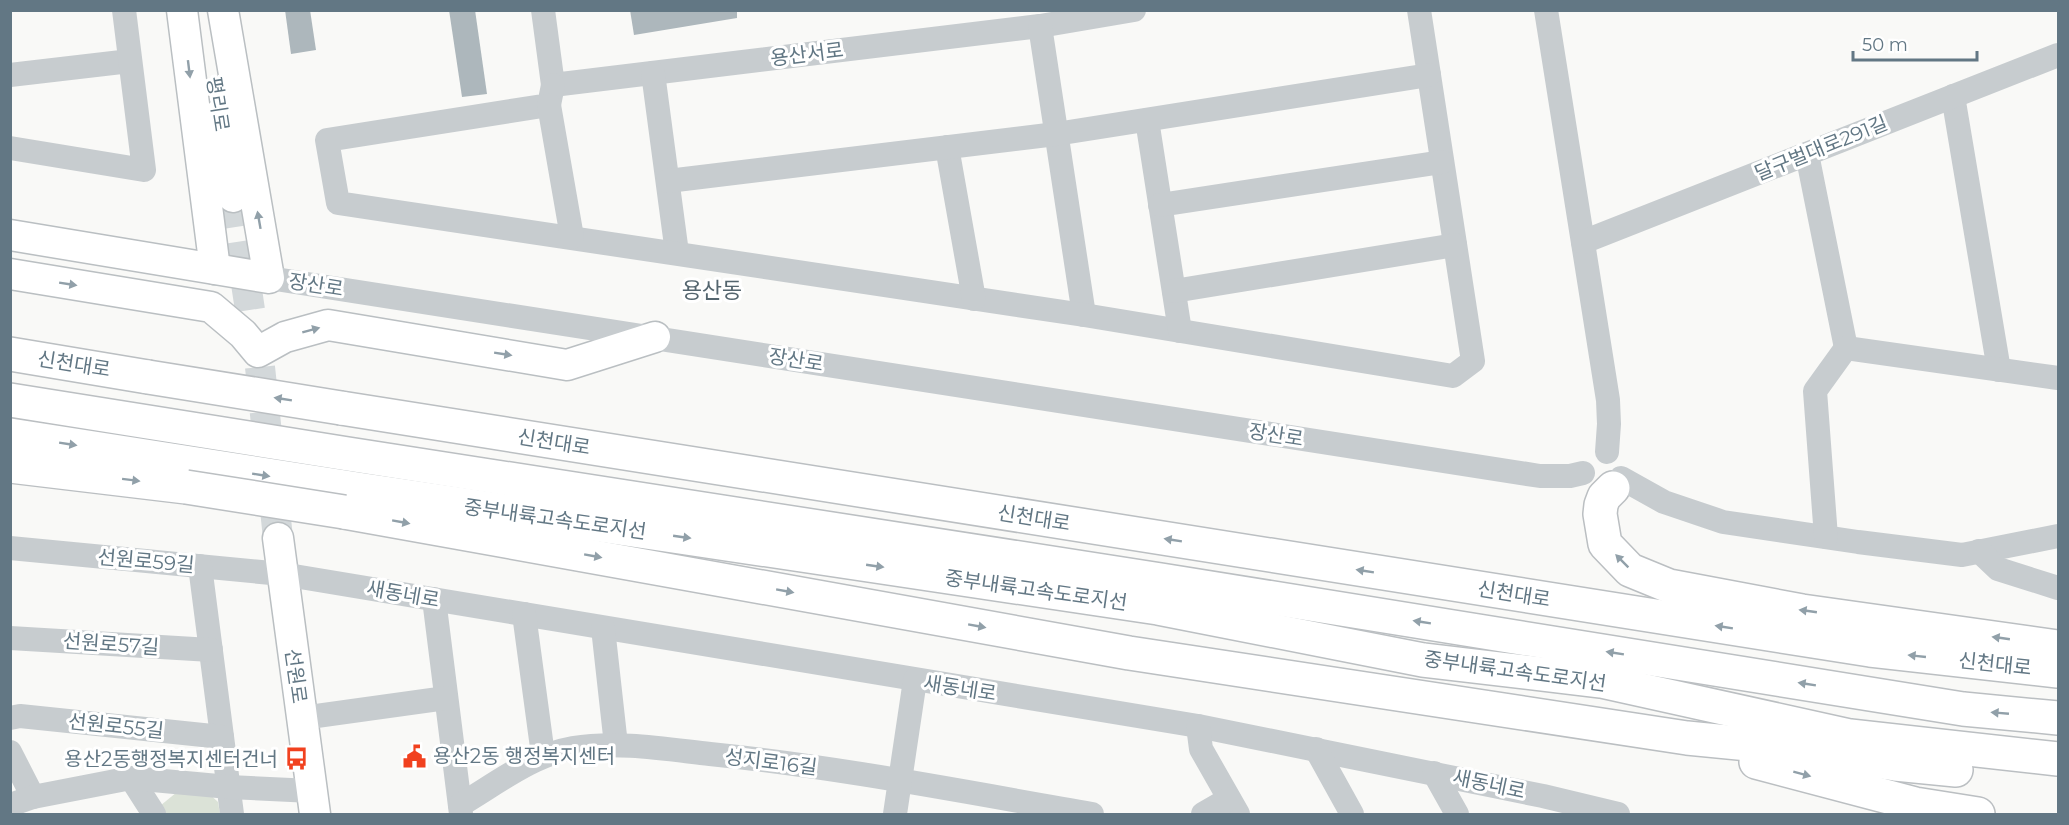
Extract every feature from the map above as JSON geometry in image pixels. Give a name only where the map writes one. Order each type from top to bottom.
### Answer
[{"type":"highway","name":"신천대로","points":[[10,354],[1870,650],[2058,671]]},
{"type":"highway","name":"중부내륙고속도로지선","points":[[10,400],[1173,582],[1963,709],[2058,718]]},
{"type":"highway","name":"중부내륙고속도로지선","points":[[10,435],[1158,608],[1423,660],[1601,681],[1850,736],[2058,759]]},
{"type":"highway","points":[[10,466],[186,487],[344,512],[1129,653],[1687,738],[1788,748],[1894,764],[2058,779]]},
{"type":"highway","points":[[1617,483],[1604,496],[1601,505],[1600,514],[1605,544],[1630,570],[1670,586],[1802,611],[2058,647]]},
{"type":"highway","points":[[1687,738],[1743,758],[1915,804],[1978,814]]},
{"type":"main road","points":[[182,10],[215,269]]},
{"type":"main road","name":"평리로","points":[[204,10],[233,197]]},
{"type":"main road","points":[[223,10],[268,278]]},
{"type":"main road","name":"장산로","points":[[10,235],[268,278]]},
{"type":"main road","points":[[10,274],[211,307],[243,334],[259,359]]},
{"type":"main road","points":[[250,310],[259,359]]},
{"type":"main road","points":[[259,359],[285,337],[328,325],[567,365],[655,337]]},
{"type":"main road","name":"선원로","points":[[278,538],[313,803]]},
{"type":"street","points":[[10,148],[144,170],[124,10]]},
{"type":"street","points":[[543,10],[551,95],[572,237],[1084,315],[1453,376],[1473,361],[1419,10]]},
{"type":"street","name":"용산서로","points":[[572,237],[339,202],[327,140],[653,73],[1040,26],[1134,10]]},
{"type":"street","points":[[1546,10],[1608,400],[1607,452]]},
{"type":"street","points":[[1040,26],[1084,315]]},
{"type":"street","name":"달구벌대로291길","points":[[1583,242],[2058,54]]},
{"type":"street","points":[[10,75],[130,61]]},
{"type":"street","points":[[653,73],[677,253]]},
{"type":"street","points":[[668,181],[1056,134],[1429,75]]},
{"type":"street","points":[[1953,96],[1999,370]]},
{"type":"street","points":[[1147,120],[1180,331]]},
{"type":"street","points":[[947,147],[974,299]]},
{"type":"street","points":[[1807,154],[1846,348],[1815,391],[1827,537]]},
{"type":"street","points":[[1160,205],[1442,162]]},
{"type":"street","points":[[1174,291],[1455,245]]},
{"type":"street","name":"장산로","points":[[268,278],[1539,476],[1570,476],[1582,473]]},
{"type":"street","points":[[1846,348],[2058,378]]},
{"type":"street","points":[[1607,452],[1613,455],[1620,464],[1617,483],[1606,491],[1593,489],[1588,485],[1582,473],[1583,467],[1589,456],[1607,452]]},
{"type":"street","points":[[1617,483],[1723,522],[1962,555],[2058,536]]},
{"type":"street","name":"선원로59길","points":[[10,548],[282,574]]},
{"type":"street","points":[[1979,551],[1998,569],[2058,588]]},
{"type":"street","points":[[200,566],[232,814]]},
{"type":"street","name":"새동네로","points":[[282,574],[1198,726],[1434,773],[1548,805],[1618,814]]},
{"type":"street","points":[[434,599],[461,810]]},
{"type":"street","points":[[524,615],[543,755]]},
{"type":"street","points":[[603,628],[616,745]]},
{"type":"street","name":"선원로57길","points":[[10,638],[211,650]]},
{"type":"street","points":[[895,814],[915,680]]},
{"type":"street","points":[[302,718],[446,698]]},
{"type":"street","name":"선원로55길","points":[[10,718],[20,717],[222,737]]},
{"type":"street","points":[[1198,726],[1201,749],[1233,807],[1203,814]]},
{"type":"street","name":"성지로16길","points":[[461,810],[543,755],[573,748],[616,745],[757,759],[900,780],[1092,814]]},
{"type":"street","points":[[1316,749],[1352,814]]},
{"type":"street","points":[[10,752],[33,797]]},
{"type":"street","name":"새동네로","points":[[1434,773],[1457,814]]},
{"type":"street","points":[[10,805],[33,797],[131,778],[229,787],[313,803]]},
{"type":"street","points":[[131,778],[154,814]]},
{"type":"shaded area","points":[[193,779],[218,802],[220,814],[159,814],[155,810]]},
{"type":"building","points":[[285,10],[310,10],[316,50],[291,54]]},
{"type":"building","points":[[449,10],[475,10],[487,94],[462,97]]},
{"type":"building","points":[[630,10],[737,10],[737,18],[634,35]]},
{"type":"tunnel","points":[[233,197],[250,310]]},
{"type":"tunnel","points":[[260,367],[278,538]]},
{"type":"place","name":"용산2동 행정복지센터","points":[[415,756]]},
{"type":"place","name":"용산2동행정복지센터건너","points":[[296,759]]},
{"type":"district","name":"용산동","points":[[712,290]]}]
